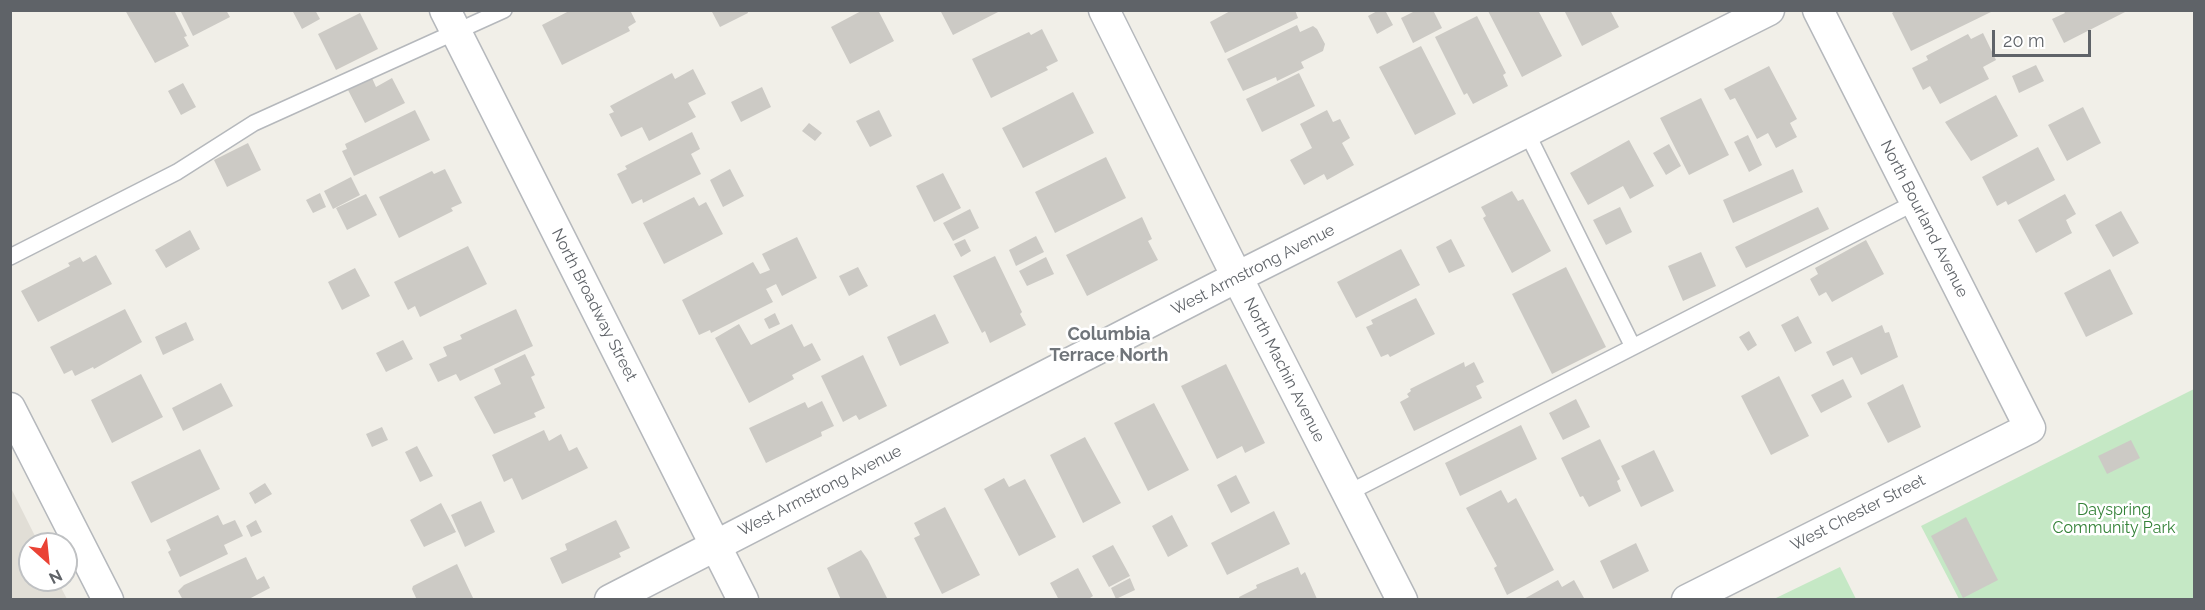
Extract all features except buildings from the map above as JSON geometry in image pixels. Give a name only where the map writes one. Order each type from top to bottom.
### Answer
[{"type":"street","name":"North Machin Avenue","points":[[1104,10],[1237,278],[1402,600]]},
{"type":"street","name":"West Armstrong Avenue","points":[[610,600],[1237,278],[1769,10]]},
{"type":"street","name":"North Bourland Avenue","points":[[1818,10],[2030,428]]},
{"type":"street","name":"North Broadway Street","points":[[451,21],[743,600]]},
{"type":"street","points":[[10,408],[108,600]]},
{"type":"street","name":"West Chester Street","points":[[1687,600],[2030,428]]},
{"type":"lane","points":[[10,257],[177,172],[254,123],[451,21],[504,10]]},
{"type":"lane","points":[[1526,131],[1633,347]]},
{"type":"lane","points":[[1348,493],[1916,202]]},
{"type":"shaded area","points":[[10,486],[33,532],[18,532],[18,592],[63,592],[67,599],[11,599]]},
{"type":"green space","name":"Dayspring Community Park","points":[[2194,389],[2194,599],[1959,599],[1921,526]]},
{"type":"green space","points":[[1840,567],[1856,599],[1776,598]]},
{"type":"district","name":"Columbia Terrace North","points":[[1109,345]]}]
